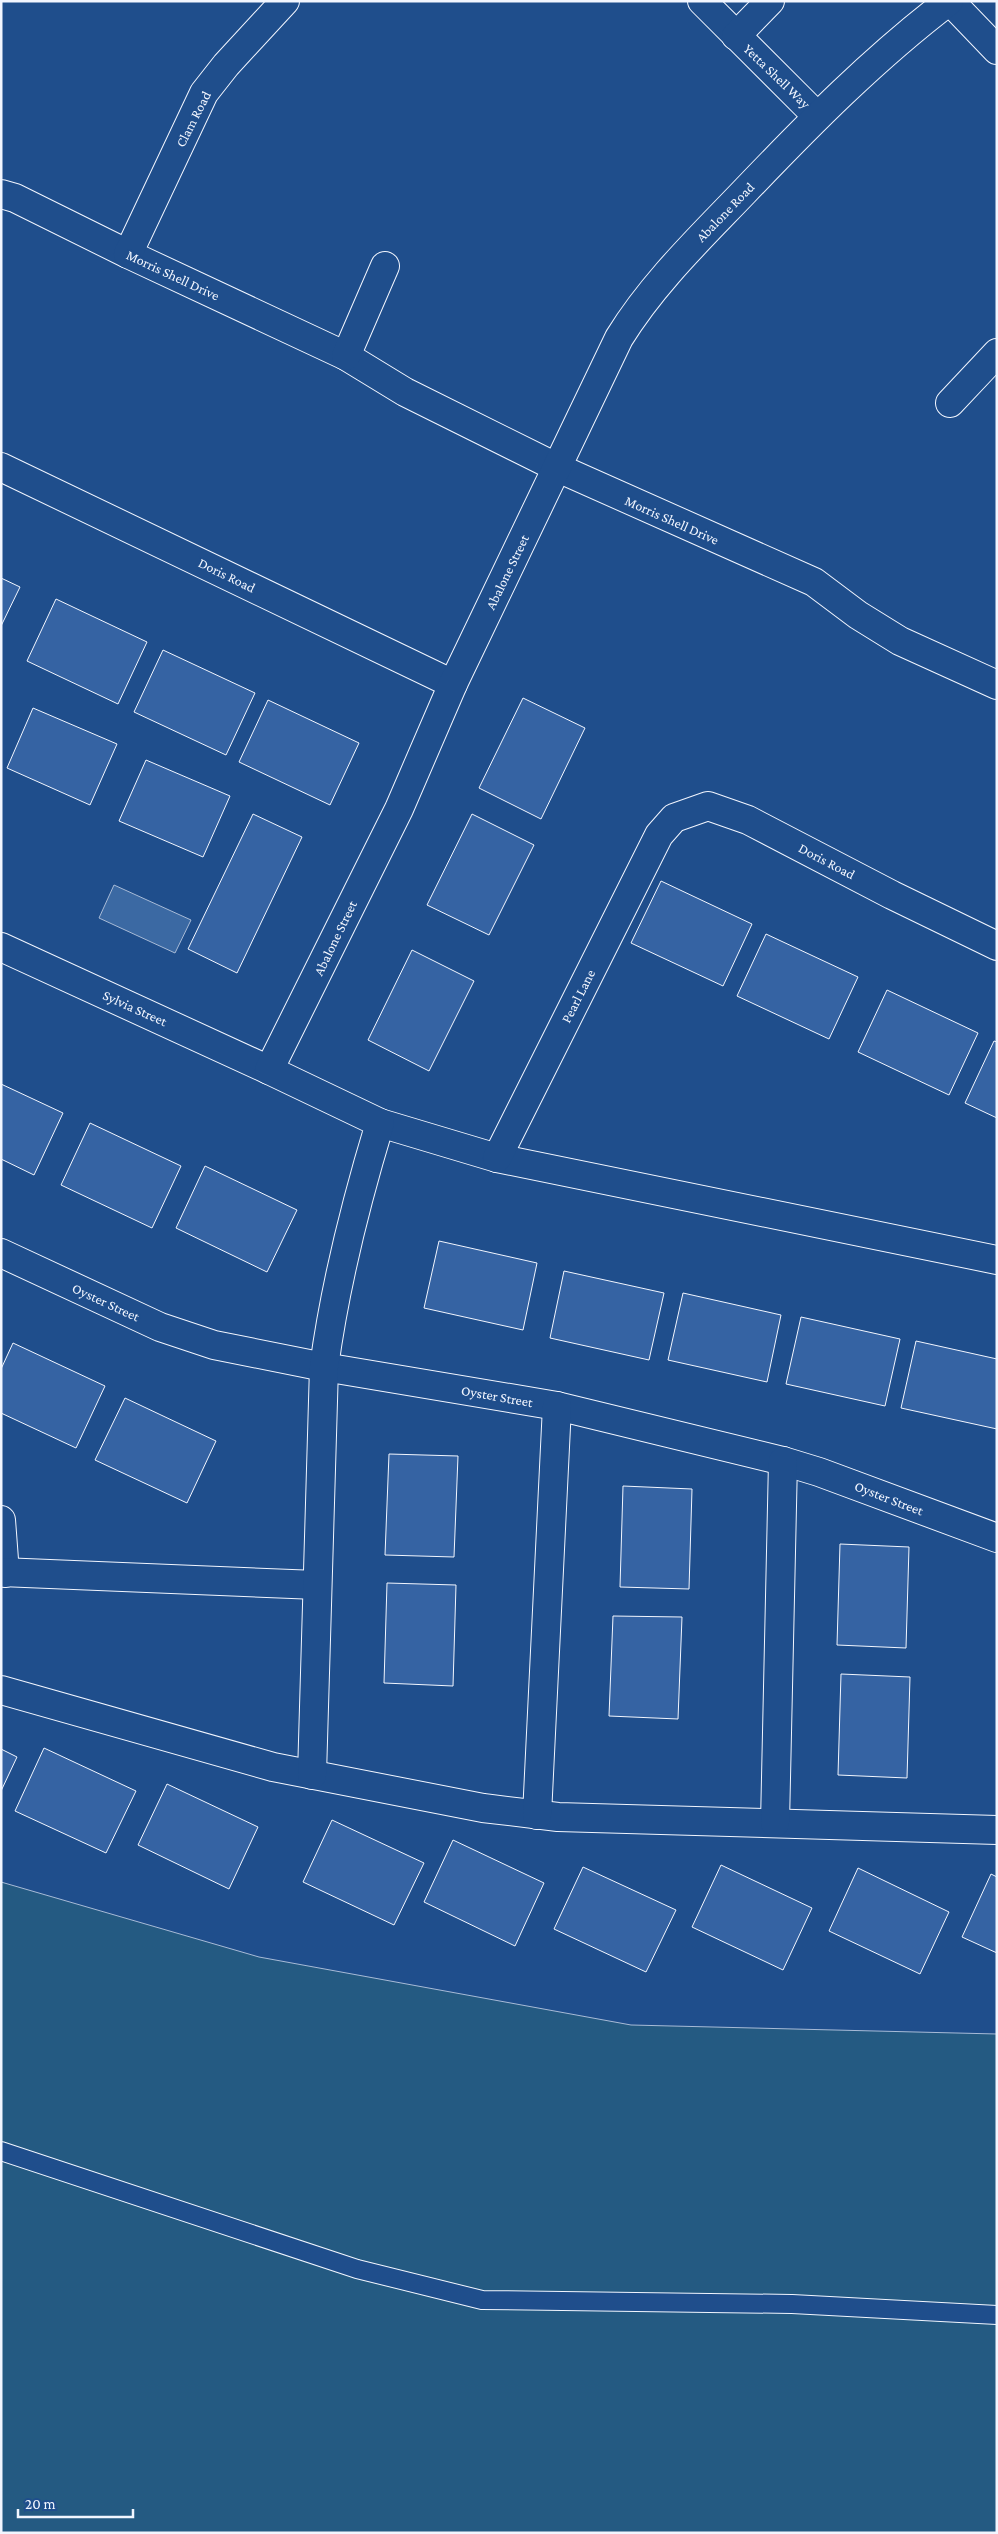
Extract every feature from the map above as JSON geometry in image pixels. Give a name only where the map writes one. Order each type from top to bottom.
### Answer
[{"type":"street","name":"Clam Road","points":[[128,254],[204,94],[226,65],[285,1]]},
{"type":"street","name":"Yetta Shell Way","points":[[702,1],[817,116]]},
{"type":"street","name":"Yetta Shell Way","points":[[736,36],[770,1]]},
{"type":"street","points":[[950,1],[997,50]]},
{"type":"street","name":"Abalone Road","points":[[558,468],[619,338],[635,312],[662,277],[817,116],[878,59],[950,1]]},
{"type":"street","name":"Morris Shell Drive","points":[[1,194],[15,198],[128,254],[346,356],[405,392],[558,468],[814,582],[858,615],[900,641],[997,685]]},
{"type":"street","points":[[346,356],[385,266]]},
{"type":"street","points":[[950,403],[997,353]]},
{"type":"street","name":"Doris Road","points":[[1,467],[454,684]]},
{"type":"street","name":"Abalone Street","points":[[269,1070],[399,808],[454,684],[558,468]]},
{"type":"street","name":"Doris Road","points":[[659,835],[674,818],[708,806],[748,820],[892,895],[997,946]]},
{"type":"street","name":"Pearl Lane","points":[[497,1158],[659,835]]},
{"type":"street","name":"Sylvia Street","points":[[1,947],[269,1070]]},
{"type":"street","points":[[269,1070],[380,1123],[497,1158],[997,1260]]},
{"type":"street","points":[[312,1775],[324,1367],[332,1317],[364,1175],[380,1123]]},
{"type":"street","name":"Oyster Street","points":[[1,1253],[160,1327],[214,1345],[324,1367],[557,1406],[783,1461],[820,1472],[997,1538]]},
{"type":"street","points":[[538,1815],[557,1406]]},
{"type":"street","points":[[775,1823],[783,1461]]},
{"type":"street","points":[[1,1520],[3,1573],[317,1585]]},
{"type":"street","points":[[1,1690],[273,1767],[483,1808],[538,1815],[997,1830]]},
{"type":"lane","points":[[1,2151],[357,2269],[482,2300],[792,2304],[997,2315]]},
{"type":"shaded area","points":[[114,885],[191,920],[175,953],[99,918]]},
{"type":"shaded area","points":[[1,1882],[259,1957],[631,2025],[997,2034],[997,2533],[1,2533]]},
{"type":"building","points":[[1,578],[20,587],[1,626]]},
{"type":"building","points":[[56,599],[147,642],[118,704],[27,661]]},
{"type":"building","points":[[163,650],[255,693],[226,755],[134,712]]},
{"type":"building","points":[[523,698],[585,728],[541,819],[479,788]]},
{"type":"building","points":[[268,700],[359,743],[330,805],[239,762]]},
{"type":"building","points":[[33,708],[117,744],[90,805],[7,768]]},
{"type":"building","points":[[146,760],[230,796],[203,857],[119,821]]},
{"type":"building","points":[[253,814],[302,837],[237,973],[188,949]]},
{"type":"building","points":[[472,814],[534,845],[489,935],[427,905]]},
{"type":"building","points":[[661,881],[752,924],[723,986],[631,943]]},
{"type":"building","points":[[766,934],[858,977],[829,1039],[737,996]]},
{"type":"building","points":[[412,950],[474,981],[429,1071],[368,1040]]},
{"type":"building","points":[[887,990],[978,1033],[949,1095],[858,1052]]},
{"type":"building","points":[[994,1041],[997,1042],[997,1118],[965,1103]]},
{"type":"building","points":[[1,1084],[63,1113],[34,1175],[1,1159]]},
{"type":"building","points":[[90,1123],[181,1166],[152,1228],[61,1185]]},
{"type":"building","points":[[205,1166],[297,1210],[267,1272],[176,1228]]},
{"type":"building","points":[[439,1241],[537,1263],[523,1330],[424,1308]]},
{"type":"building","points":[[564,1271],[664,1293],[649,1360],[550,1338]]},
{"type":"building","points":[[683,1293],[781,1315],[767,1382],[668,1360]]},
{"type":"building","points":[[801,1317],[900,1339],[885,1406],[786,1384]]},
{"type":"building","points":[[916,1341],[997,1359],[997,1429],[901,1408]]},
{"type":"building","points":[[13,1343],[105,1386],[76,1448],[1,1413],[1,1369]]},
{"type":"building","points":[[125,1398],[216,1441],[187,1503],[95,1460]]},
{"type":"building","points":[[389,1454],[458,1456],[454,1557],[385,1555]]},
{"type":"building","points":[[623,1486],[692,1489],[689,1589],[620,1587]]},
{"type":"building","points":[[840,1544],[909,1547],[906,1648],[837,1645]]},
{"type":"building","points":[[387,1583],[456,1585],[453,1686],[384,1683]]},
{"type":"building","points":[[613,1616],[682,1617],[678,1719],[609,1716]]},
{"type":"building","points":[[841,1674],[910,1677],[907,1778],[838,1775]]},
{"type":"building","points":[[44,1748],[136,1791],[106,1853],[15,1811]]},
{"type":"building","points":[[1,1749],[17,1757],[1,1791]]},
{"type":"building","points":[[167,1784],[258,1827],[229,1889],[138,1845]]},
{"type":"building","points":[[332,1820],[424,1863],[394,1925],[303,1882]]},
{"type":"building","points":[[453,1840],[544,1883],[515,1946],[424,1902]]},
{"type":"building","points":[[721,1865],[812,1908],[783,1970],[692,1927]]},
{"type":"building","points":[[583,1867],[676,1910],[646,1972],[554,1929]]},
{"type":"building","points":[[858,1868],[949,1912],[920,1974],[829,1931]]},
{"type":"building","points":[[991,1874],[997,1877],[997,1953],[962,1937]]}]
